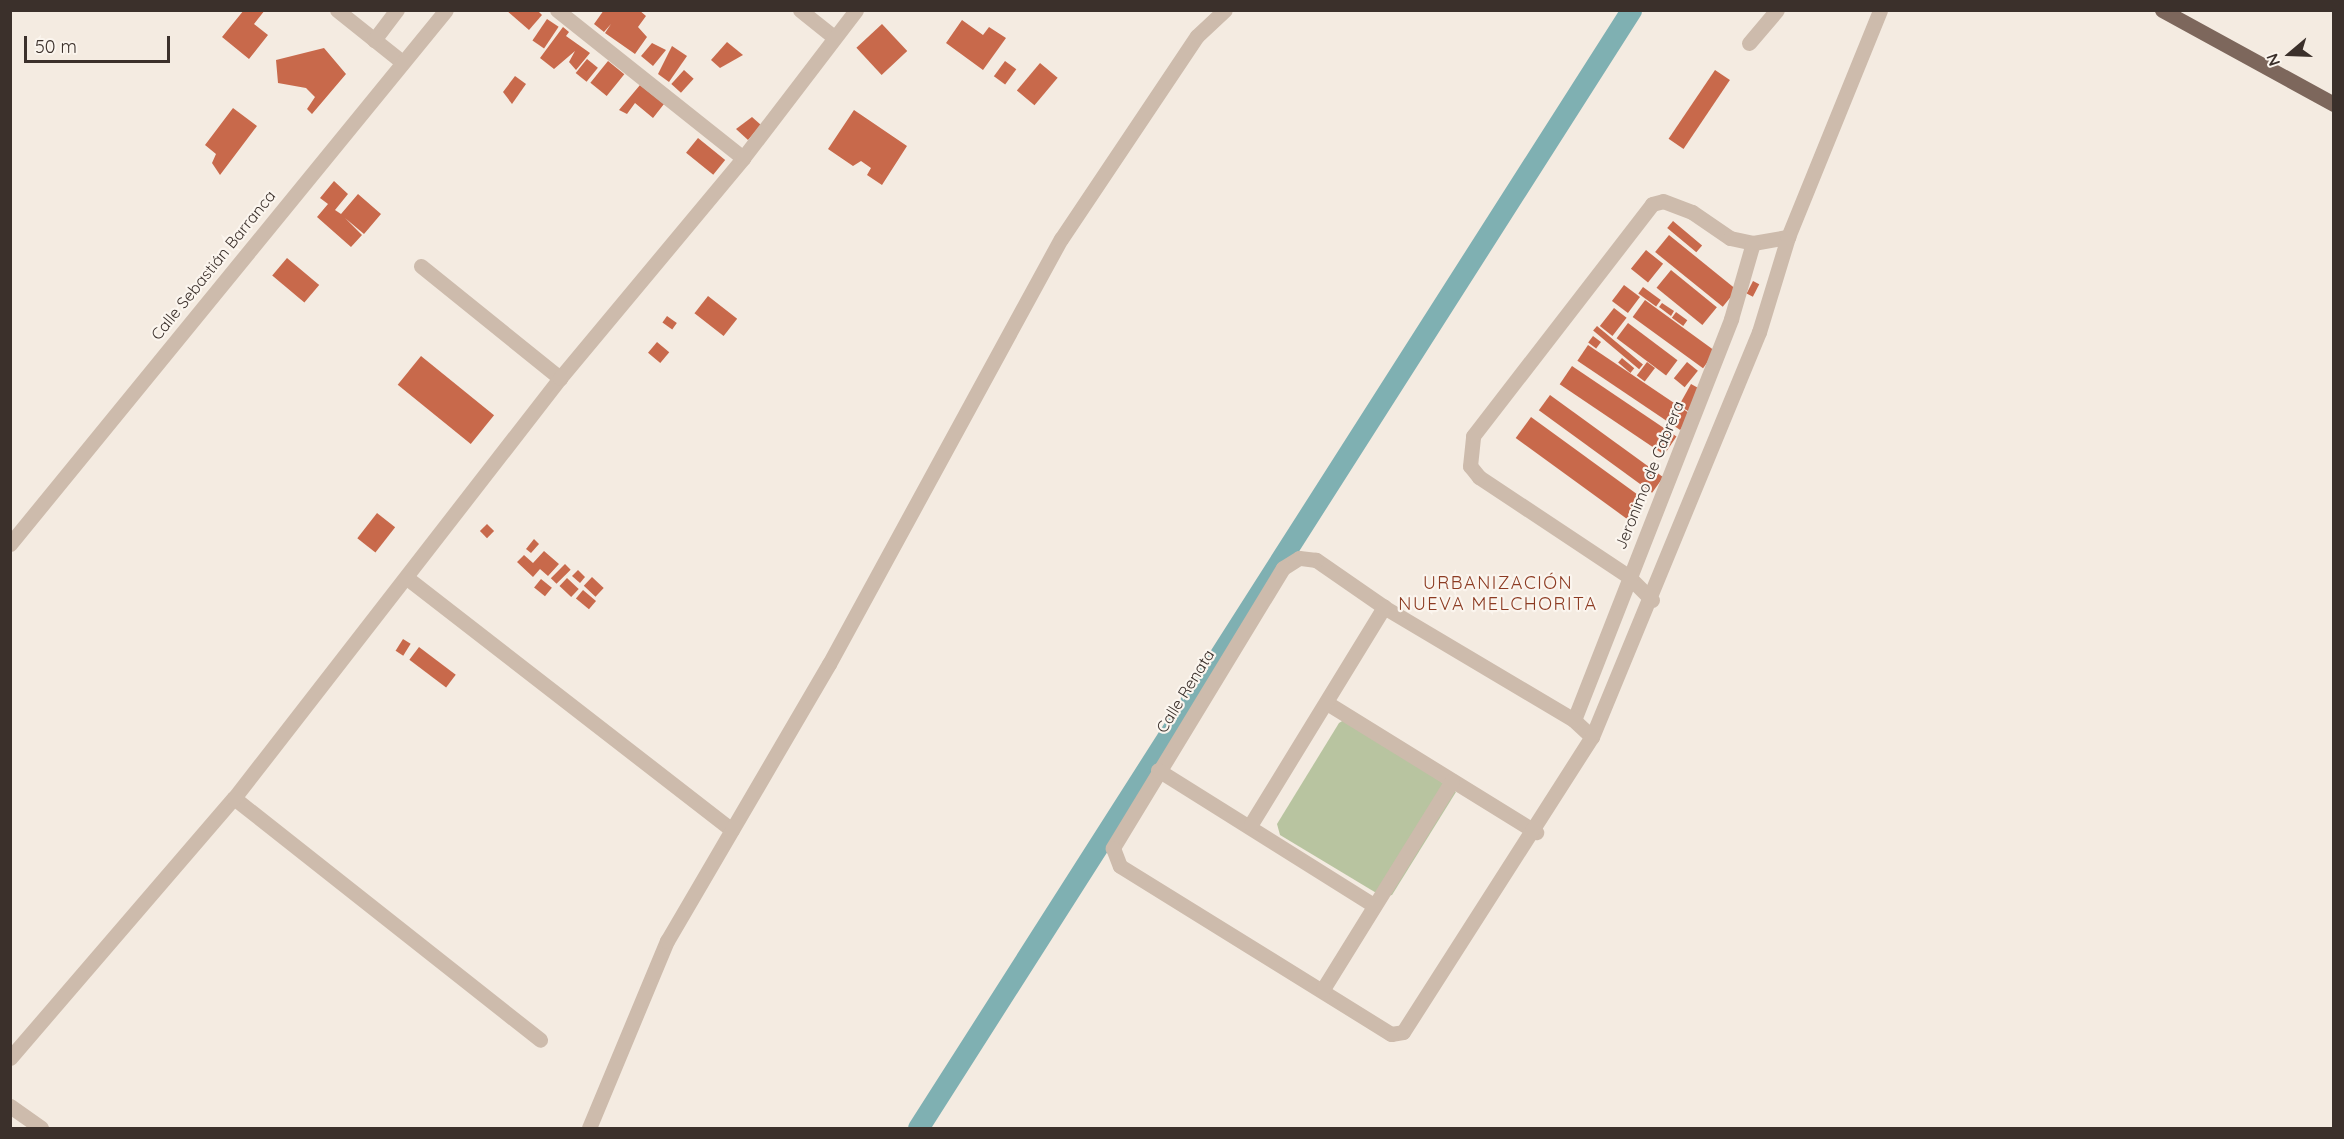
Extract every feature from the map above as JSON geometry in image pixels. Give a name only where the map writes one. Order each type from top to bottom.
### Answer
[{"type":"main road","points":[[2162,10],[2334,104]]},
{"type":"street","points":[[337,10],[401,62]]},
{"type":"street","points":[[374,40],[397,10]]},
{"type":"street","name":"Calle Sebastián Barranca","points":[[10,544],[401,62],[446,10]]},
{"type":"street","points":[[557,10],[743,158]]},
{"type":"street","points":[[800,10],[834,37]]},
{"type":"street","points":[[10,1058],[234,798],[560,378],[743,158],[856,10]]},
{"type":"street","points":[[589,1128],[667,940],[732,830],[1061,239],[1197,36],[1225,10]]},
{"type":"street","points":[[1749,43],[1777,10]]},
{"type":"street","points":[[1452,781],[1323,989],[1391,1034],[1403,1032],[1536,832],[1592,737],[1652,600],[1759,332],[1788,237],[1880,10]]},
{"type":"street","points":[[1652,600],[1628,576],[1479,477],[1470,466],[1473,436],[1652,204],[1663,201],[1692,212],[1730,238],[1753,243],[1788,237]]},
{"type":"street","name":"Jeronimo de Cabrera","points":[[1574,720],[1628,576],[1731,319],[1753,243]]},
{"type":"street","points":[[421,266],[560,378]]},
{"type":"street","name":"Calle Renata","points":[[1323,989],[1120,866],[1113,848],[1115,838],[1283,568],[1299,558],[1316,560],[1384,608]]},
{"type":"street","points":[[407,578],[732,830]]},
{"type":"street","points":[[1251,824],[1384,608],[1574,720],[1592,737]]},
{"type":"street","points":[[1327,703],[1536,832]]},
{"type":"street","points":[[1158,770],[1251,824],[1373,905]]},
{"type":"street","points":[[234,798],[540,1040]]},
{"type":"street","points":[[10,1106],[41,1128]]},
{"type":"green space","points":[[1347,718],[1456,792],[1392,895],[1383,897],[1280,835],[1277,824],[1339,723]]},
{"type":"building","points":[[244,10],[265,10],[254,24],[268,35],[249,59],[222,37]]},
{"type":"building","points":[[506,10],[537,10],[542,15],[529,30]]},
{"type":"building","points":[[604,10],[639,10],[646,16],[638,27],[647,37],[635,54],[605,33],[611,24],[604,32],[594,24]]},
{"type":"building","points":[[547,19],[559,27],[544,48],[532,41]]},
{"type":"building","points":[[962,20],[983,35],[989,27],[1006,38],[983,70],[946,43]]},
{"type":"building","points":[[882,24],[907,51],[882,75],[856,48]]},
{"type":"building","points":[[563,27],[569,32],[566,36],[590,53],[576,70],[569,62],[575,51],[554,69],[540,58]]},
{"type":"building","points":[[727,42],[743,55],[720,68],[711,60]]},
{"type":"building","points":[[652,43],[666,50],[653,66],[641,56]]},
{"type":"building","points":[[672,46],[687,56],[669,82],[658,74]]},
{"type":"building","points":[[324,48],[346,74],[312,114],[307,109],[315,97],[306,88],[278,83],[276,60]]},
{"type":"building","points":[[587,59],[598,68],[587,82],[576,73]]},
{"type":"building","points":[[608,61],[624,74],[607,96],[590,83]]},
{"type":"building","points":[[1005,61],[1016,69],[1005,85],[994,76]]},
{"type":"building","points":[[1040,63],[1058,78],[1034,105],[1017,91]]},
{"type":"building","points":[[684,70],[694,79],[681,93],[671,84]]},
{"type":"building","points":[[1715,70],[1730,80],[1684,149],[1669,139]]},
{"type":"building","points":[[515,76],[526,84],[512,104],[503,92]]},
{"type":"building","points":[[640,85],[664,104],[653,118],[635,103],[627,114],[619,110]]},
{"type":"building","points":[[233,108],[257,126],[220,175],[212,163],[216,154],[205,145]]},
{"type":"building","points":[[854,110],[907,146],[882,185],[867,175],[871,168],[861,161],[853,166],[828,149]]},
{"type":"building","points":[[752,117],[761,125],[748,140],[736,129]]},
{"type":"building","points":[[698,138],[725,160],[713,175],[686,153]]},
{"type":"building","points":[[334,181],[348,194],[335,210],[341,214],[358,194],[381,214],[364,234],[345,218],[362,235],[351,247],[317,217],[328,204],[320,198]]},
{"type":"building","points":[[1673,221],[1702,245],[1696,252],[1667,228]]},
{"type":"building","points":[[1669,235],[1737,290],[1723,307],[1655,252]]},
{"type":"building","points":[[1646,250],[1663,264],[1648,282],[1631,269]]},
{"type":"building","points":[[287,258],[319,285],[304,303],[272,276]]},
{"type":"building","points":[[1671,270],[1717,307],[1702,325],[1657,288]]},
{"type":"building","points":[[1753,281],[1759,284],[1753,297],[1747,293]]},
{"type":"building","points":[[1624,285],[1640,297],[1628,313],[1612,301]]},
{"type":"building","points":[[1643,287],[1661,300],[1656,306],[1638,293]]},
{"type":"building","points":[[708,296],[737,319],[724,336],[694,313]]},
{"type":"building","points":[[1645,300],[1715,351],[1703,368],[1633,317]]},
{"type":"building","points":[[1662,303],[1674,311],[1671,316],[1659,307]]},
{"type":"building","points":[[1614,308],[1627,318],[1612,336],[1600,326]]},
{"type":"building","points":[[1676,312],[1687,320],[1683,326],[1672,318]]},
{"type":"building","points":[[667,316],[677,323],[672,329],[662,323]]},
{"type":"building","points":[[1628,323],[1678,360],[1666,375],[1617,338]]},
{"type":"building","points":[[1597,326],[1643,365],[1639,369],[1593,331]]},
{"type":"building","points":[[1593,336],[1601,342],[1596,348],[1588,342]]},
{"type":"building","points":[[657,342],[669,352],[660,363],[648,353]]},
{"type":"building","points":[[1588,345],[1691,414],[1680,430],[1577,361]]},
{"type":"building","points":[[421,356],[494,415],[471,444],[398,385]]},
{"type":"building","points":[[1622,358],[1634,368],[1630,373],[1618,363]]},
{"type":"building","points":[[1647,362],[1655,368],[1645,382],[1637,376]]},
{"type":"building","points":[[1687,362],[1698,371],[1685,387],[1674,378]]},
{"type":"building","points":[[1572,366],[1676,436],[1664,455],[1560,384]]},
{"type":"building","points":[[1691,384],[1702,390],[1690,412],[1679,406]]},
{"type":"building","points":[[1550,395],[1663,477],[1652,493],[1539,410]]},
{"type":"building","points":[[1531,417],[1645,500],[1630,521],[1516,438]]},
{"type":"building","points":[[377,513],[395,527],[375,552],[357,538]]},
{"type":"building","points":[[487,524],[494,531],[487,538],[480,531]]},
{"type":"building","points":[[534,539],[539,544],[531,553],[526,549]]},
{"type":"building","points":[[544,551],[559,564],[548,576],[540,569],[533,577],[517,562],[524,555],[533,563]]},
{"type":"building","points":[[565,564],[571,570],[557,584],[551,578]]},
{"type":"building","points":[[578,570],[585,577],[580,583],[572,576]]},
{"type":"building","points":[[592,577],[604,588],[596,597],[584,586]]},
{"type":"building","points":[[567,578],[579,589],[571,597],[559,586]]},
{"type":"building","points":[[541,579],[552,588],[545,596],[534,588]]},
{"type":"building","points":[[583,590],[596,601],[589,609],[576,598]]},
{"type":"building","points":[[403,639],[411,644],[403,656],[396,651]]},
{"type":"building","points":[[419,647],[456,675],[446,687],[409,660]]},
{"type":"waterway","points":[[918,1128],[1631,10]]},
{"type":"district","name":"URBANIZACIÓN NUEVA MELCHORITA","points":[[1498,594]]}]
